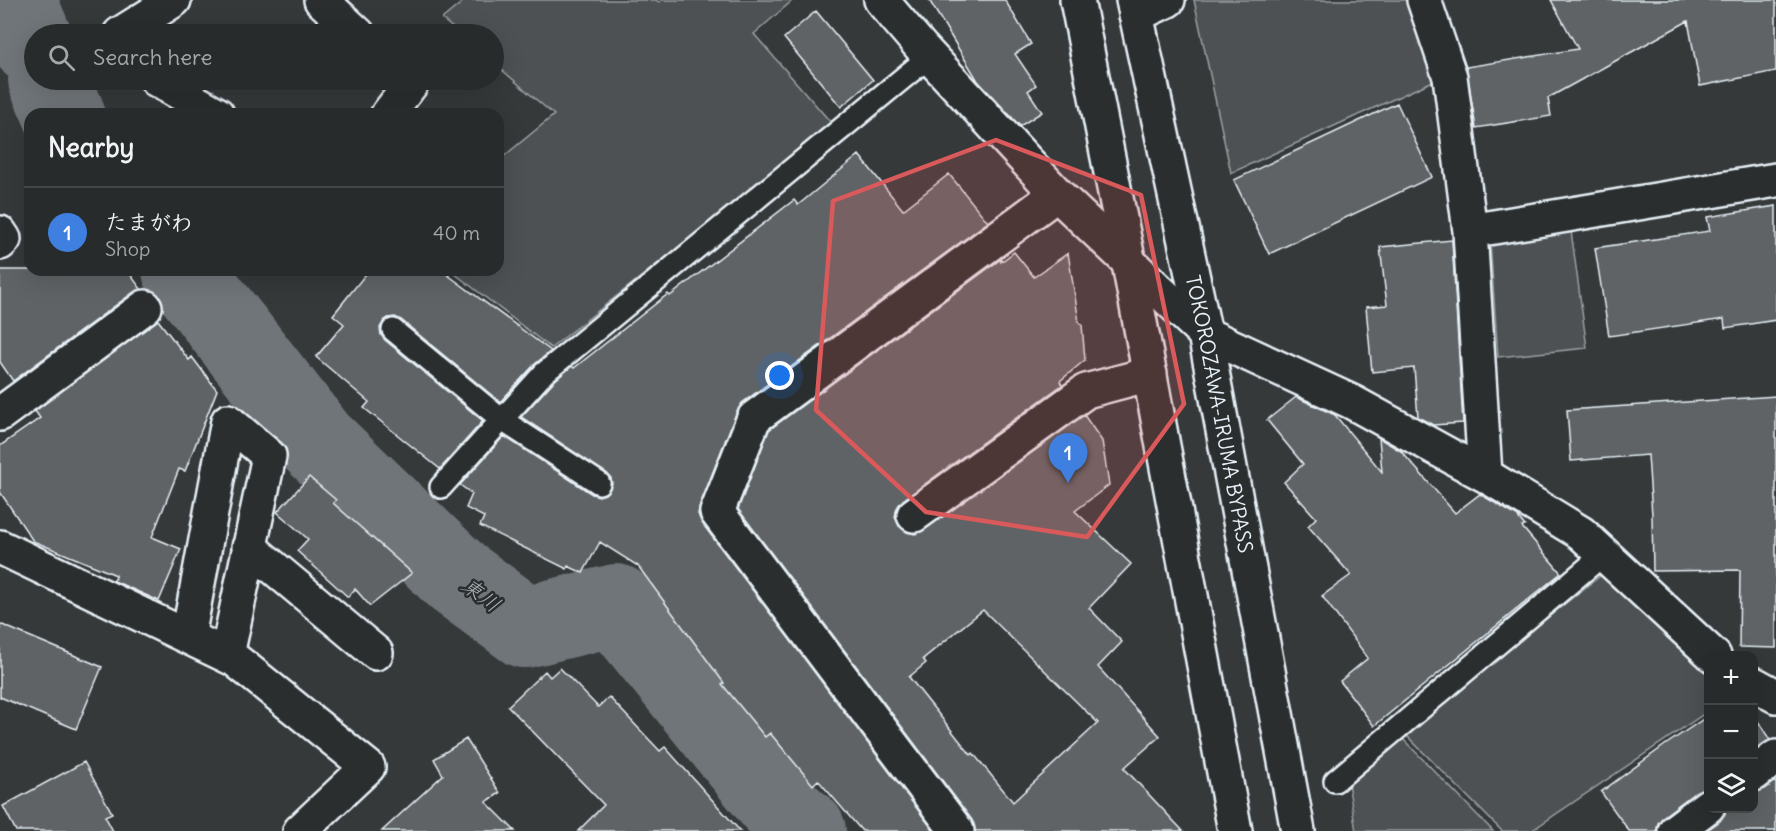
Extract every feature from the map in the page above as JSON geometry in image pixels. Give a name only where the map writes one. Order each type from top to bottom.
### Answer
[{"type":"main road","points":[[136,24],[174,0]]},
{"type":"main road","points":[[321,0],[347,24]]},
{"type":"main road","points":[[881,0],[1057,194],[1205,334],[1352,402],[1485,475],[1581,533],[1709,651]]},
{"type":"main road","points":[[1077,0],[1130,264],[1235,831]]},
{"type":"main road","points":[[1134,8],[1168,0]]},
{"type":"main road","points":[[1424,0],[1450,77],[1470,231],[1485,475]]},
{"type":"main road","name":"TOKOROZAWA-IRUMA BYPASS","points":[[1134,8],[1205,334],[1298,831]]},
{"type":"main road","points":[[175,90],[207,108]]},
{"type":"main road","points":[[393,108],[406,90]]},
{"type":"main road","points":[[1470,231],[1776,180]]},
{"type":"main road","points":[[957,831],[717,512],[754,418],[1057,194]]},
{"type":"main road","points":[[0,232],[4,239],[0,243]]},
{"type":"main road","points":[[0,414],[146,307]]},
{"type":"main road","points":[[914,515],[1086,391],[1150,374]]},
{"type":"main road","points":[[188,637],[228,421],[269,456],[227,655]]},
{"type":"main road","points":[[0,547],[227,655],[368,767],[300,831]]},
{"type":"main road","points":[[249,547],[376,652]]},
{"type":"main road","points":[[1758,686],[1776,696]]},
{"type":"main road","points":[[1758,771],[1776,757]]},
{"type":"main road","points":[[1675,831],[1704,809]]},
{"type":"lane","points":[[441,487],[544,373],[930,56]]},
{"type":"lane","points":[[393,330],[502,420],[599,483]]},
{"type":"lane","points":[[1335,781],[1604,554]]},
{"type":"highlighted area","points":[[996,140],[1141,195],[1184,404],[1087,537],[926,512],[816,410],[833,201]]},
{"type":"shaded area","points":[[465,0],[656,0],[659,2],[662,0],[793,0],[754,34],[833,125],[551,348],[458,276],[504,276],[504,156],[554,115],[504,72],[504,24],[448,24],[442,19]]},
{"type":"shaded area","points":[[1194,0],[1413,0],[1442,77],[1231,173]]},
{"type":"shaded area","points":[[1571,231],[1587,348],[1498,357],[1490,241]]},
{"type":"shaded area","points":[[1609,569],[1704,654],[1704,714],[1531,831],[1502,831],[1403,732]]},
{"type":"shaded area","points":[[1400,736],[1493,831],[1356,831],[1348,783]]},
{"type":"building","points":[[929,0],[1005,0],[1031,44],[1015,54],[1036,85],[1028,91],[1042,112],[1020,126],[978,81]]},
{"type":"building","points":[[1551,0],[1776,0],[1776,71],[1700,86],[1688,21],[1548,98],[1551,116],[1476,128],[1466,67],[1578,49]]},
{"type":"building","points":[[816,11],[873,80],[841,107],[784,38]]},
{"type":"building","points":[[1397,103],[1432,177],[1269,254],[1234,180]]},
{"type":"building","points":[[859,155],[903,210],[949,174],[988,222],[742,403],[698,514],[702,523],[934,831],[862,831],[818,780],[813,785],[770,733],[765,737],[722,684],[724,683],[638,566],[600,542],[583,573],[568,566],[567,569],[480,526],[484,517],[466,508],[472,494],[460,485],[504,436],[592,494],[599,496],[605,494],[612,484],[611,478],[606,473],[521,417],[553,382],[572,366],[574,368],[794,200],[798,205]]},
{"type":"building","points":[[1776,206],[1776,320],[1725,328],[1724,319],[1609,336],[1595,248],[1710,231],[1707,217]]},
{"type":"building","points":[[1452,240],[1463,423],[1433,425],[1418,417],[1414,368],[1372,372],[1366,307],[1387,305],[1380,247]]},
{"type":"building","points":[[1014,252],[1034,277],[1068,253],[1079,322],[1082,325],[1085,360],[1060,381],[1062,385],[903,500],[897,508],[895,517],[899,526],[907,532],[915,534],[924,530],[1084,415],[1102,441],[1109,485],[1075,511],[1131,564],[1089,608],[1122,642],[1098,667],[1160,736],[1124,768],[1183,831],[975,831],[972,820],[738,509],[769,430],[1001,259],[1001,262]],"holes":[[[983,610],[1098,723],[1013,802],[973,753],[971,755],[909,677],[926,663],[923,659]]]},
{"type":"building","points":[[0,270],[24,270],[24,276],[131,276],[141,289],[13,381],[0,362]]},
{"type":"building","points":[[364,276],[449,276],[551,351],[535,364],[500,402],[401,320],[395,317],[384,321],[380,328],[385,340],[483,421],[440,469],[364,408],[369,402],[316,357],[344,324],[333,315]]},
{"type":"building","points":[[158,320],[189,360],[192,357],[217,390],[185,471],[179,469],[152,537],[181,549],[159,601],[114,581],[116,575],[33,541],[0,492],[0,446],[40,418],[35,411]]},
{"type":"building","points":[[1776,396],[1776,648],[1739,647],[1740,570],[1653,571],[1648,455],[1571,461],[1567,410]]},
{"type":"building","points":[[1296,397],[1335,415],[1382,472],[1379,438],[1401,451],[1455,513],[1480,494],[1517,516],[1525,526],[1522,527],[1561,573],[1374,726],[1340,681],[1368,658],[1322,596],[1351,575],[1308,526],[1316,518],[1284,482],[1303,464],[1267,420]]},
{"type":"building","points":[[309,477],[336,500],[333,503],[412,573],[370,606],[355,589],[348,597],[297,551],[308,539],[277,512]]},
{"type":"building","points":[[0,624],[102,667],[76,729],[0,697]]},
{"type":"building","points":[[560,668],[598,707],[609,697],[660,751],[665,747],[740,831],[578,831],[604,805],[508,706],[545,671],[550,677]]},
{"type":"building","points":[[1704,719],[1704,789],[1697,791],[1664,816],[1658,823],[1657,831],[1629,831],[1601,792]]},
{"type":"building","points":[[1758,721],[1770,740],[1758,748]]},
{"type":"building","points":[[466,739],[500,793],[486,802],[515,831],[382,831],[443,775],[434,759]]},
{"type":"building","points":[[84,762],[112,813],[105,816],[113,831],[16,831],[3,806]]},
{"type":"building","points":[[1776,781],[1776,831],[1706,831],[1720,821],[1725,813],[1758,813],[1758,791]]},
{"type":"waterway","name":"東川","points":[[15,0],[25,24]]},
{"type":"waterway","name":"東川","points":[[53,90],[61,108]]},
{"type":"waterway","name":"東川","points":[[188,276],[317,442],[458,578],[525,627],[616,605],[787,815],[805,831]]},
{"type":"place","name":"たまがわ","points":[[1068,483]]}]
